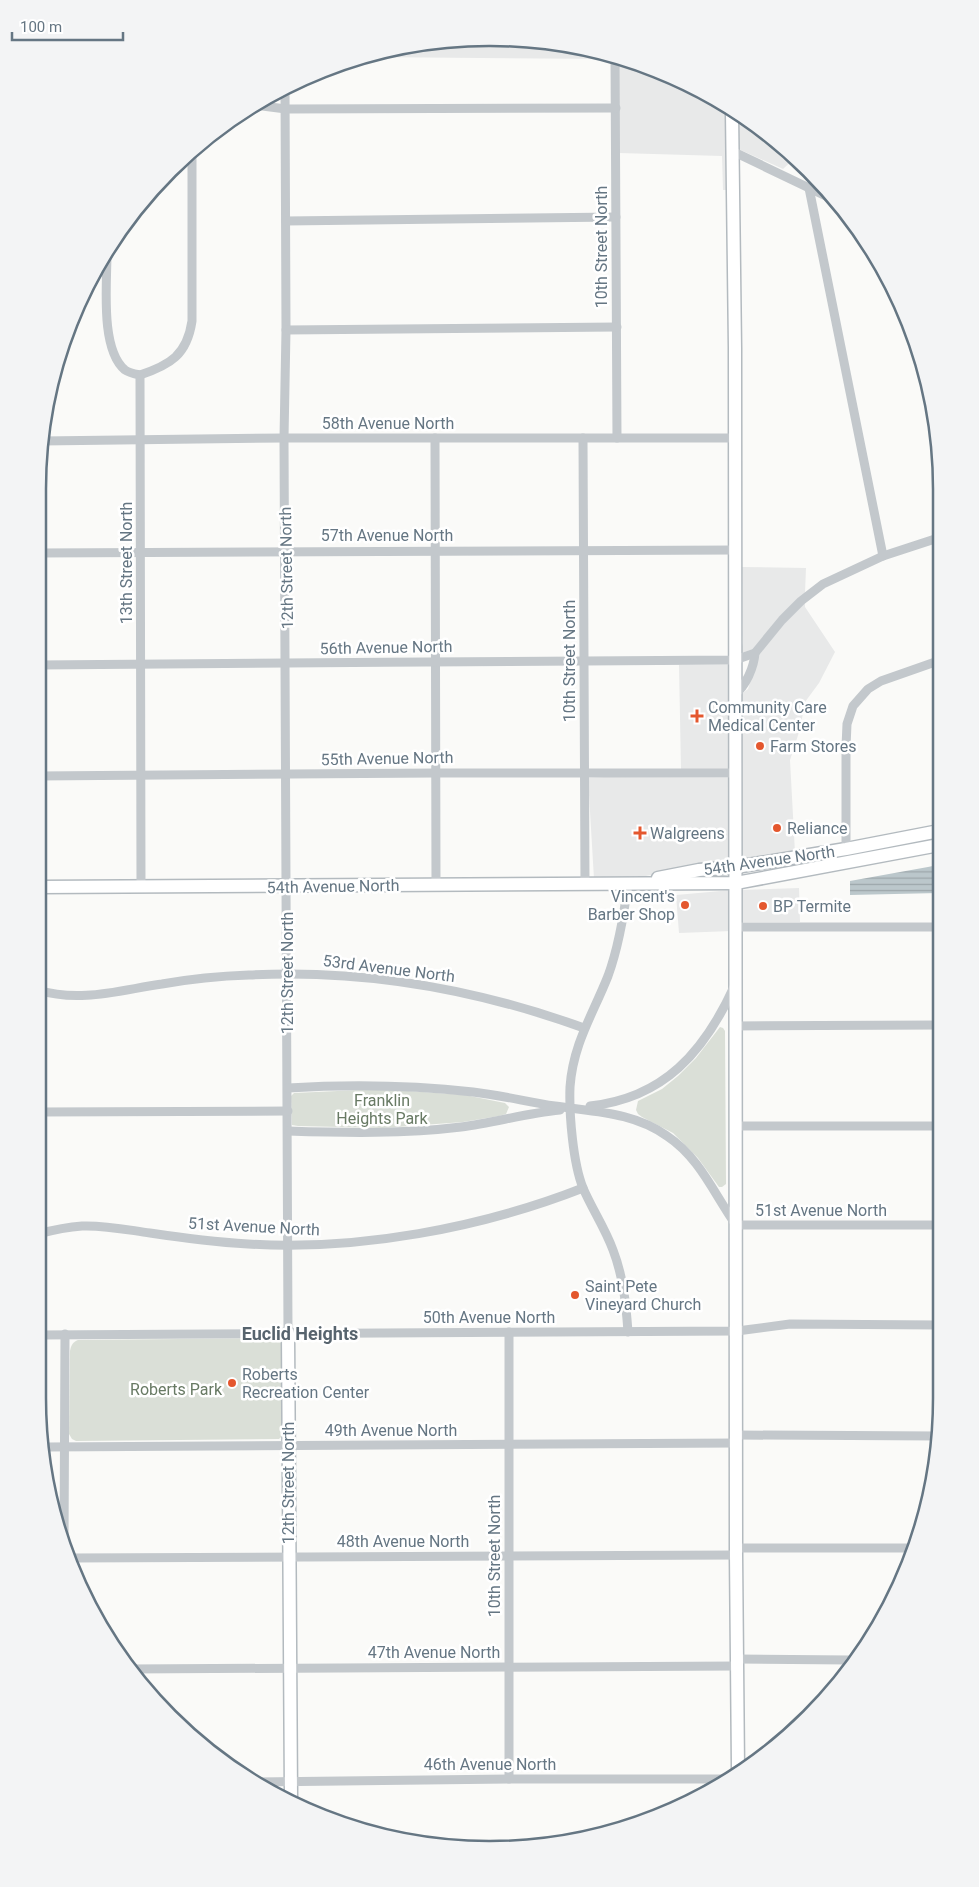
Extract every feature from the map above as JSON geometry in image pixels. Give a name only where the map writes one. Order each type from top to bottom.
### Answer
[{"type":"main road","points":[[732,119],[735,438],[736,1551],[738,1765]]},
{"type":"main road","name":"54th Avenue North","points":[[628,883],[699,870],[736,867],[846,849],[933,832]]},
{"type":"main road","name":"54th Avenue North","points":[[46,888],[736,883],[933,846]]},
{"type":"main road","name":"12th Street North","points":[[288,1332],[290,1793]]},
{"type":"street","name":"10th Street North","points":[[616,65],[617,438]]},
{"type":"street","name":"12th Street North","points":[[285,96],[286,330],[284,438],[288,1332]]},
{"type":"street","points":[[267,107],[286,109],[616,108]]},
{"type":"street","points":[[732,150],[819,193]]},
{"type":"street","points":[[107,266],[107,329],[118,360],[126,371],[140,375],[155,370],[173,360],[183,349],[190,337],[192,321],[192,161]]},
{"type":"street","points":[[809,188],[883,556]]},
{"type":"street","points":[[286,221],[616,217]]},
{"type":"street","points":[[286,330],[617,327]]},
{"type":"street","name":"13th Street North","points":[[140,375],[142,553],[141,887]]},
{"type":"street","name":"58th Avenue North","points":[[49,441],[284,438],[735,438]]},
{"type":"street","points":[[435,438],[436,884]]},
{"type":"street","name":"10th Street North","points":[[583,438],[585,884]]},
{"type":"street","points":[[735,694],[744,687],[755,654],[782,620],[823,584],[883,556],[933,540]]},
{"type":"street","name":"57th Avenue North","points":[[46,553],[286,550],[735,550]]},
{"type":"street","name":"56th Avenue North","points":[[46,665],[735,660],[755,654]]},
{"type":"street","points":[[846,849],[847,724],[853,706],[868,688],[881,681],[933,662]]},
{"type":"street","name":"55th Avenue North","points":[[46,776],[584,772],[736,773]]},
{"type":"street","points":[[628,883],[616,955],[584,1028],[575,1057],[570,1087],[572,1134],[577,1164],[583,1188],[598,1214],[616,1258],[626,1300],[628,1332]]},
{"type":"street","points":[[736,927],[933,927]]},
{"type":"street","name":"53rd Avenue North","points":[[46,992],[60,995],[101,995],[185,980],[250,975],[355,976],[444,988],[520,1006],[584,1028]]},
{"type":"street","points":[[288,1131],[410,1132],[460,1127],[538,1113],[607,1104],[626,1099],[654,1086],[677,1070],[707,1037],[736,982]]},
{"type":"street","points":[[736,1026],[933,1025]]},
{"type":"street","points":[[288,1088],[368,1085],[432,1088],[475,1092],[571,1108]]},
{"type":"street","name":"51st Avenue North","points":[[571,1108],[630,1117],[666,1135],[678,1144],[702,1170],[736,1225],[933,1225]]},
{"type":"street","points":[[46,1112],[288,1111]]},
{"type":"street","points":[[736,1126],[933,1126]]},
{"type":"street","name":"51st Avenue North","points":[[46,1232],[64,1228],[107,1227],[214,1242],[288,1246],[345,1244],[429,1231],[496,1217],[546,1203],[583,1188]]},
{"type":"street","name":"50th Avenue North","points":[[46,1335],[737,1331],[790,1324],[933,1324]]},
{"type":"street","name":"10th Street North","points":[[509,1332],[509,1779]]},
{"type":"street","points":[[64,1521],[65,1334]]},
{"type":"street","name":"49th Avenue North","points":[[49,1446],[509,1444],[931,1436]]},
{"type":"street","name":"48th Avenue North","points":[[77,1558],[510,1556],[906,1548]]},
{"type":"street","name":"47th Avenue North","points":[[140,1669],[509,1667],[846,1660]]},
{"type":"street","name":"46th Avenue North","points":[[270,1782],[714,1779]]},
{"type":"shaded area","points":[[490,46],[547,50],[594,59],[393,57],[432,50]]},
{"type":"shaded area","points":[[619,66],[686,92],[728,116],[729,190],[723,190],[722,156],[619,153]]},
{"type":"shaded area","points":[[736,121],[789,163],[783,169],[736,148]]},
{"type":"shaded area","points":[[742,567],[806,568],[805,593],[779,617],[753,649],[739,654],[743,643]]},
{"type":"shaded area","points":[[805,603],[805,607],[835,652],[819,683],[805,702],[800,729],[790,760],[795,853],[740,862],[739,696],[748,689],[759,654]]},
{"type":"shaded area","points":[[679,665],[731,665],[732,769],[681,769]]},
{"type":"shaded area","points":[[588,778],[732,778],[732,863],[698,865],[646,876],[594,879]]},
{"type":"shaded area","points":[[933,866],[933,893],[850,895],[850,881]]},
{"type":"shaded area","points":[[799,888],[800,922],[740,922],[740,890]]},
{"type":"shaded area","points":[[732,890],[732,931],[679,933],[676,895]]},
{"type":"green space","points":[[720,1027],[725,1031],[726,1184],[722,1187],[719,1187],[698,1158],[673,1133],[642,1117],[636,1110],[638,1101],[662,1089],[678,1076],[696,1058]]},
{"type":"green space","name":"Franklin Heights Park","points":[[381,1089],[465,1095],[505,1103],[509,1107],[506,1114],[463,1122],[383,1128],[292,1125],[291,1096],[294,1093]]},
{"type":"green space","name":"Roberts Park","points":[[279,1339],[282,1342],[283,1431],[279,1439],[76,1441],[69,1434],[70,1351],[72,1344],[78,1340]]},
{"type":"place","name":"Community Care Medical Center","points":[[697,716]]},
{"type":"place","name":"Farm Stores","points":[[760,746]]},
{"type":"place","name":"Reliance","points":[[777,828]]},
{"type":"place","name":"Walgreens","points":[[640,833]]},
{"type":"place","name":"Vincent's Barber Shop","points":[[685,905]]},
{"type":"place","name":"BP Termite","points":[[763,906]]},
{"type":"place","name":"Saint Pete Vineyard Church","points":[[575,1295]]},
{"type":"place","name":"Roberts Recreation Center","points":[[232,1383]]},
{"type":"district","name":"Euclid Heights","points":[[300,1334]]}]
